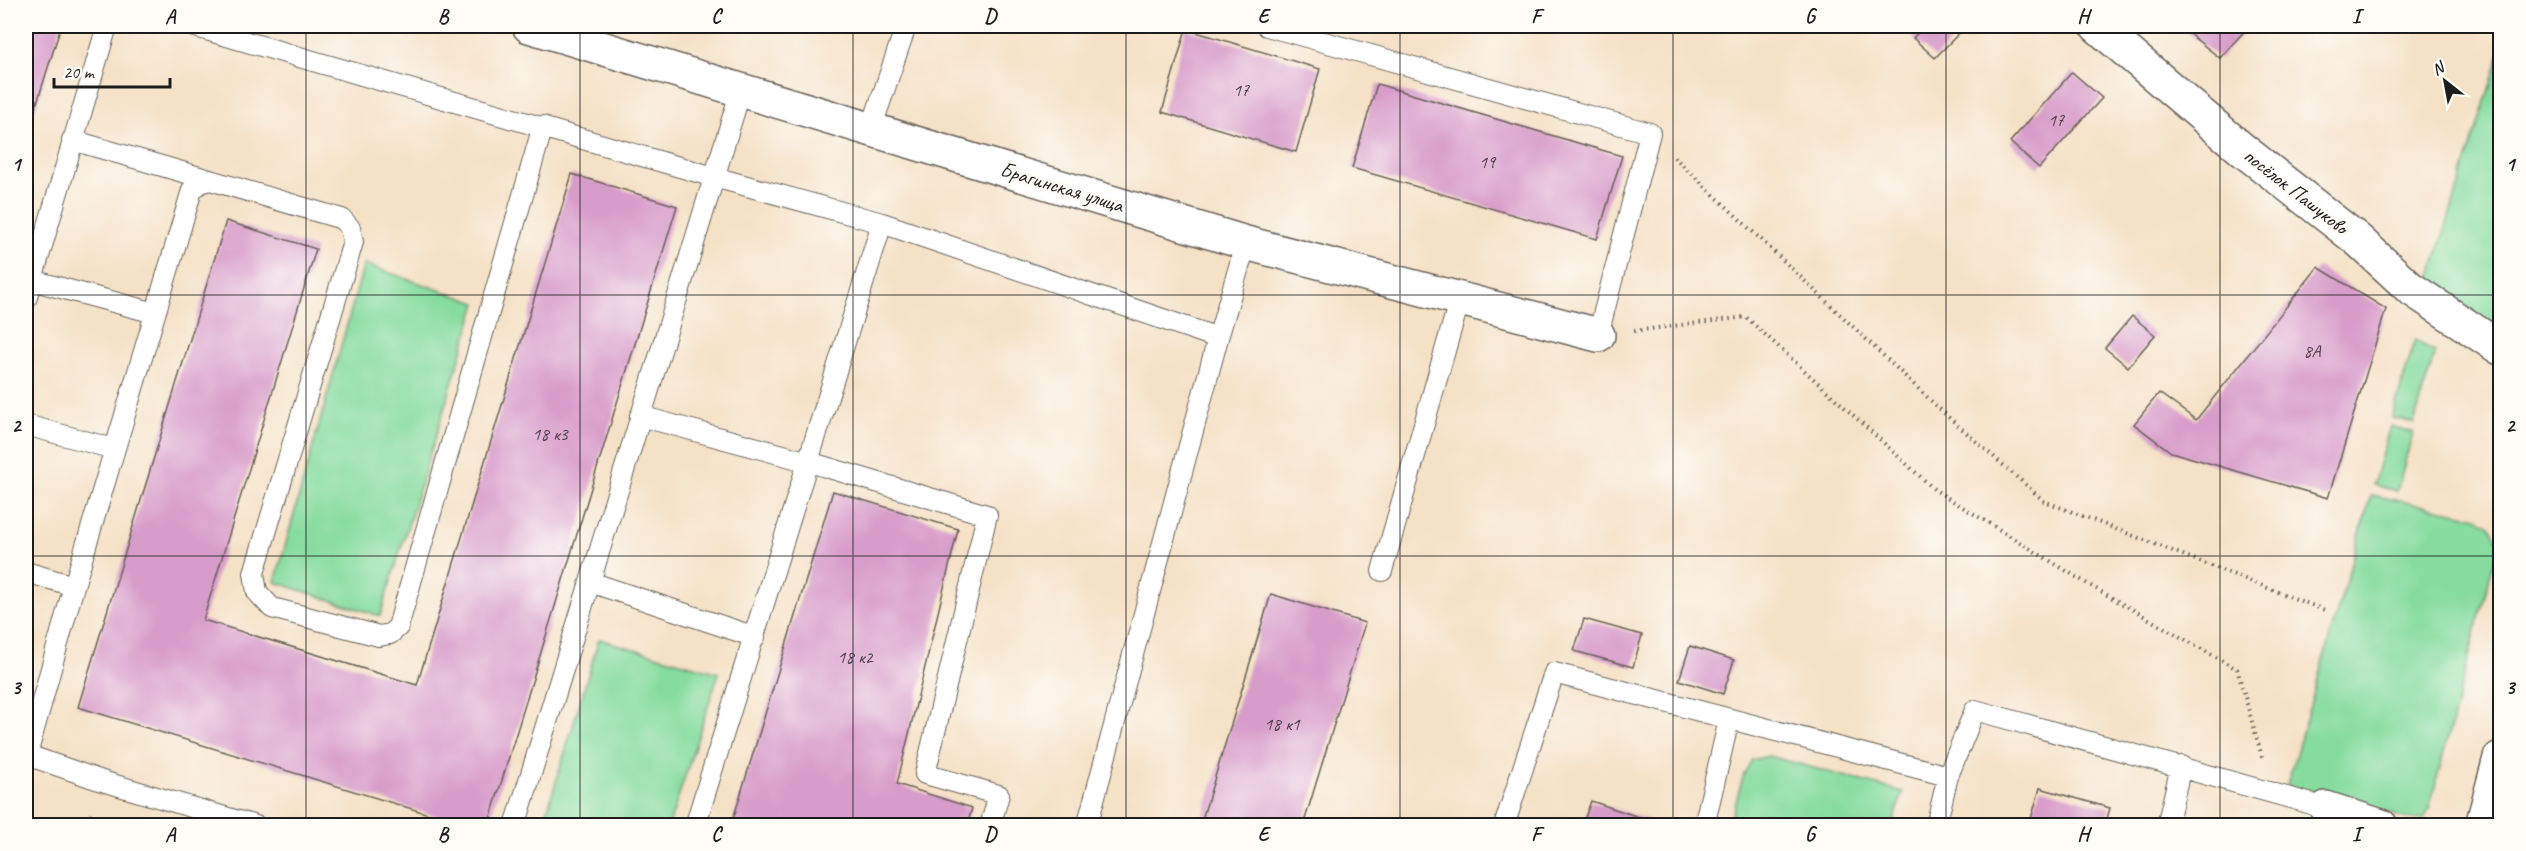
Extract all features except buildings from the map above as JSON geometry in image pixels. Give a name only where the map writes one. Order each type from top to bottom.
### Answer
[{"type":"street","name":"Брагинская улица","points":[[529,26],[1246,243],[1598,335]]},
{"type":"street","name":"посёлок Пашуково","points":[[2097,26],[2243,150],[2358,240],[2410,288],[2500,348]]},
{"type":"street","points":[[2482,825],[2500,758]]},
{"type":"street","points":[[2326,808],[2381,825]]},
{"type":"lane","points":[[26,300],[106,26]]},
{"type":"lane","points":[[192,26],[714,177],[882,223],[1218,338]]},
{"type":"lane","points":[[871,129],[906,26]]},
{"type":"lane","points":[[1268,26],[1650,134],[1598,335]]},
{"type":"lane","points":[[515,825],[741,90]]},
{"type":"lane","points":[[72,140],[342,219],[351,228],[353,242],[254,573],[257,591],[272,608],[379,636],[390,634],[398,627],[543,126]]},
{"type":"lane","points":[[210,180],[200,183],[192,190],[29,729],[28,751],[33,757],[102,782],[256,825]]},
{"type":"lane","points":[[695,825],[882,223]]},
{"type":"lane","points":[[1087,825],[1218,338],[1246,243]]},
{"type":"lane","points":[[32,280],[155,313]]},
{"type":"lane","points":[[1382,571],[1460,298]]},
{"type":"lane","points":[[640,416],[808,462],[987,515],[925,774],[999,795],[990,825]]},
{"type":"lane","points":[[26,424],[114,449]]},
{"type":"lane","points":[[26,572],[74,586]]},
{"type":"lane","points":[[590,582],[755,637]]},
{"type":"lane","points":[[1504,825],[1554,674],[1948,776]]},
{"type":"lane","points":[[1936,825],[1948,776],[1975,710],[2326,808]]},
{"type":"lane","points":[[1704,825],[1729,720]]},
{"type":"lane","points":[[2167,825],[2181,766]]},
{"type":"path","points":[[1650,134],[1945,414],[2044,501],[2327,611]]},
{"type":"path","points":[[1598,335],[1746,317],[1935,490],[2091,586],[2237,669],[2273,794]]},
{"type":"green space","points":[[2500,53],[2500,334],[2428,285]]},
{"type":"green space","points":[[364,264],[477,303],[380,616],[275,582]]},
{"type":"green space","points":[[2415,340],[2435,352],[2414,423],[2392,418]]},
{"type":"green space","points":[[2390,426],[2413,432],[2397,491],[2373,485]]},
{"type":"green space","points":[[2371,495],[2477,517],[2489,525],[2499,542],[2429,809],[2424,819],[2412,820],[2287,785]]},
{"type":"green space","points":[[599,639],[719,673],[669,825],[543,825]]},
{"type":"green space","points":[[1769,756],[1903,792],[1892,825],[1729,825],[1744,774],[1752,760]]}]
